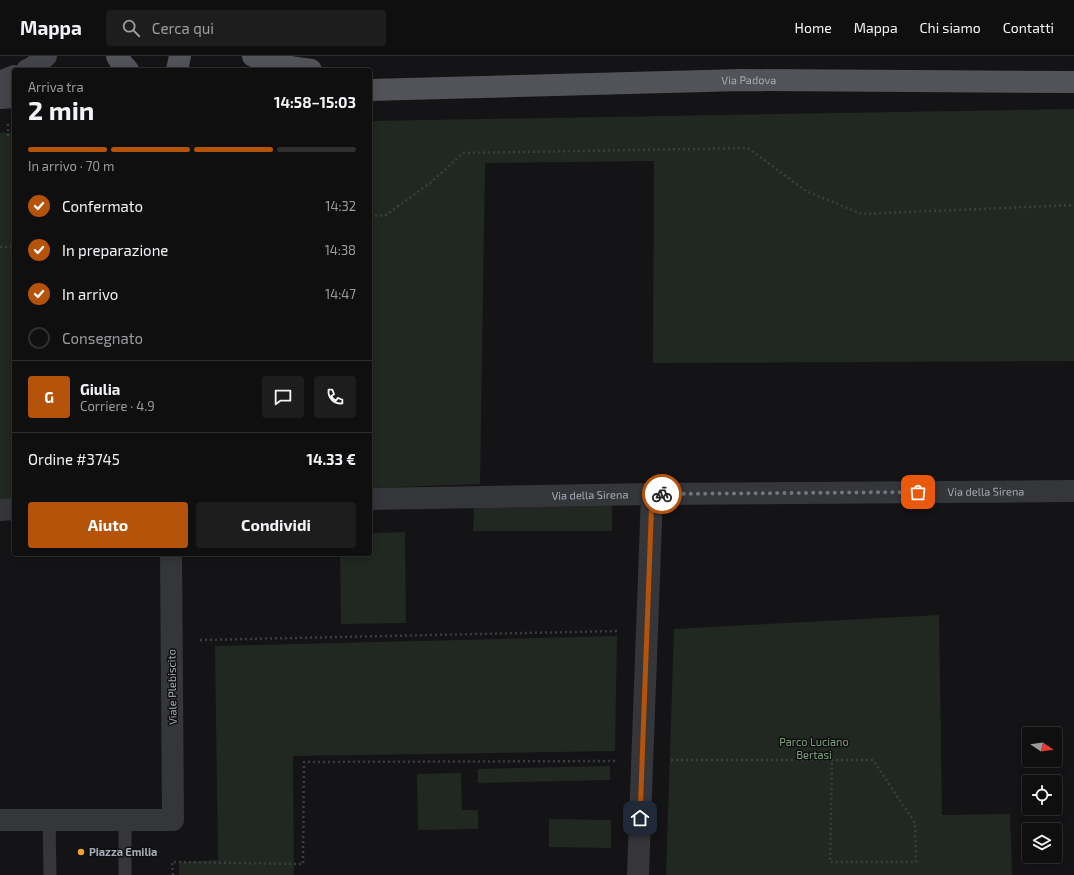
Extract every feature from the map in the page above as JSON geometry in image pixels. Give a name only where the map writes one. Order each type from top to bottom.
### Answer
[{"type":"main road","points":[[32,68],[46,56]]},
{"type":"main road","points":[[117,56],[126,68]]},
{"type":"main road","points":[[177,68],[180,56]]},
{"type":"main road","points":[[253,56],[262,60],[300,68]]},
{"type":"main road","points":[[0,82],[12,77]]},
{"type":"main road","name":"Via Padova","points":[[372,80],[424,88]]},
{"type":"main road","name":"Via Padova","points":[[372,90],[742,80],[1074,82]]},
{"type":"main road","points":[[0,98],[12,97]]},
{"type":"street","name":"Via della Sirena","points":[[372,499],[652,494],[1074,491]]},
{"type":"street","points":[[638,875],[652,494]]},
{"type":"street","points":[[0,510],[12,510]]},
{"type":"street","name":"Viale Plebiscito","points":[[125,820],[173,820],[171,556]]},
{"type":"street","points":[[0,820],[125,820]]},
{"type":"lane","points":[[49,820],[50,875]]},
{"type":"lane","points":[[125,820],[125,875]]},
{"type":"path","points":[[372,216],[386,215],[430,183],[463,153],[748,148],[806,191],[862,214],[1074,205]]},
{"type":"path","points":[[0,247],[12,247]]},
{"type":"path","points":[[172,641],[647,630]]},
{"type":"path","points":[[172,875],[172,862],[303,864],[304,762],[642,760],[832,760],[873,760],[915,823],[916,862],[830,862],[832,760]]},
{"type":"green space","points":[[1074,109],[1074,361],[653,363],[654,161],[485,163],[480,484],[372,488],[372,121]]},
{"type":"green space","points":[[12,132],[12,500],[0,500],[0,133]]},
{"type":"green space","points":[[612,506],[612,531],[473,531],[474,507]]},
{"type":"green space","points":[[405,532],[406,623],[341,624],[340,556],[372,556],[372,533]]},
{"type":"green space","name":"Parco Luciano Bertasi","points":[[939,615],[942,815],[1010,814],[1012,875],[666,875],[674,629]]},
{"type":"green space","points":[[617,636],[615,751],[293,756],[294,875],[179,875],[179,862],[218,860],[215,646]]},
{"type":"green space","points":[[610,766],[610,780],[478,783],[478,769]]},
{"type":"green space","points":[[461,773],[462,810],[478,810],[478,829],[418,830],[417,774]]},
{"type":"green space","points":[[549,819],[611,820],[611,848],[549,847]]},
{"type":"way so far","points":[[662,494],[918,492]]},
{"type":"place","name":"Piazza Emilia","points":[[81,852]]},
{"type":"route","points":[[640,818],[652,494],[662,494]]}]
